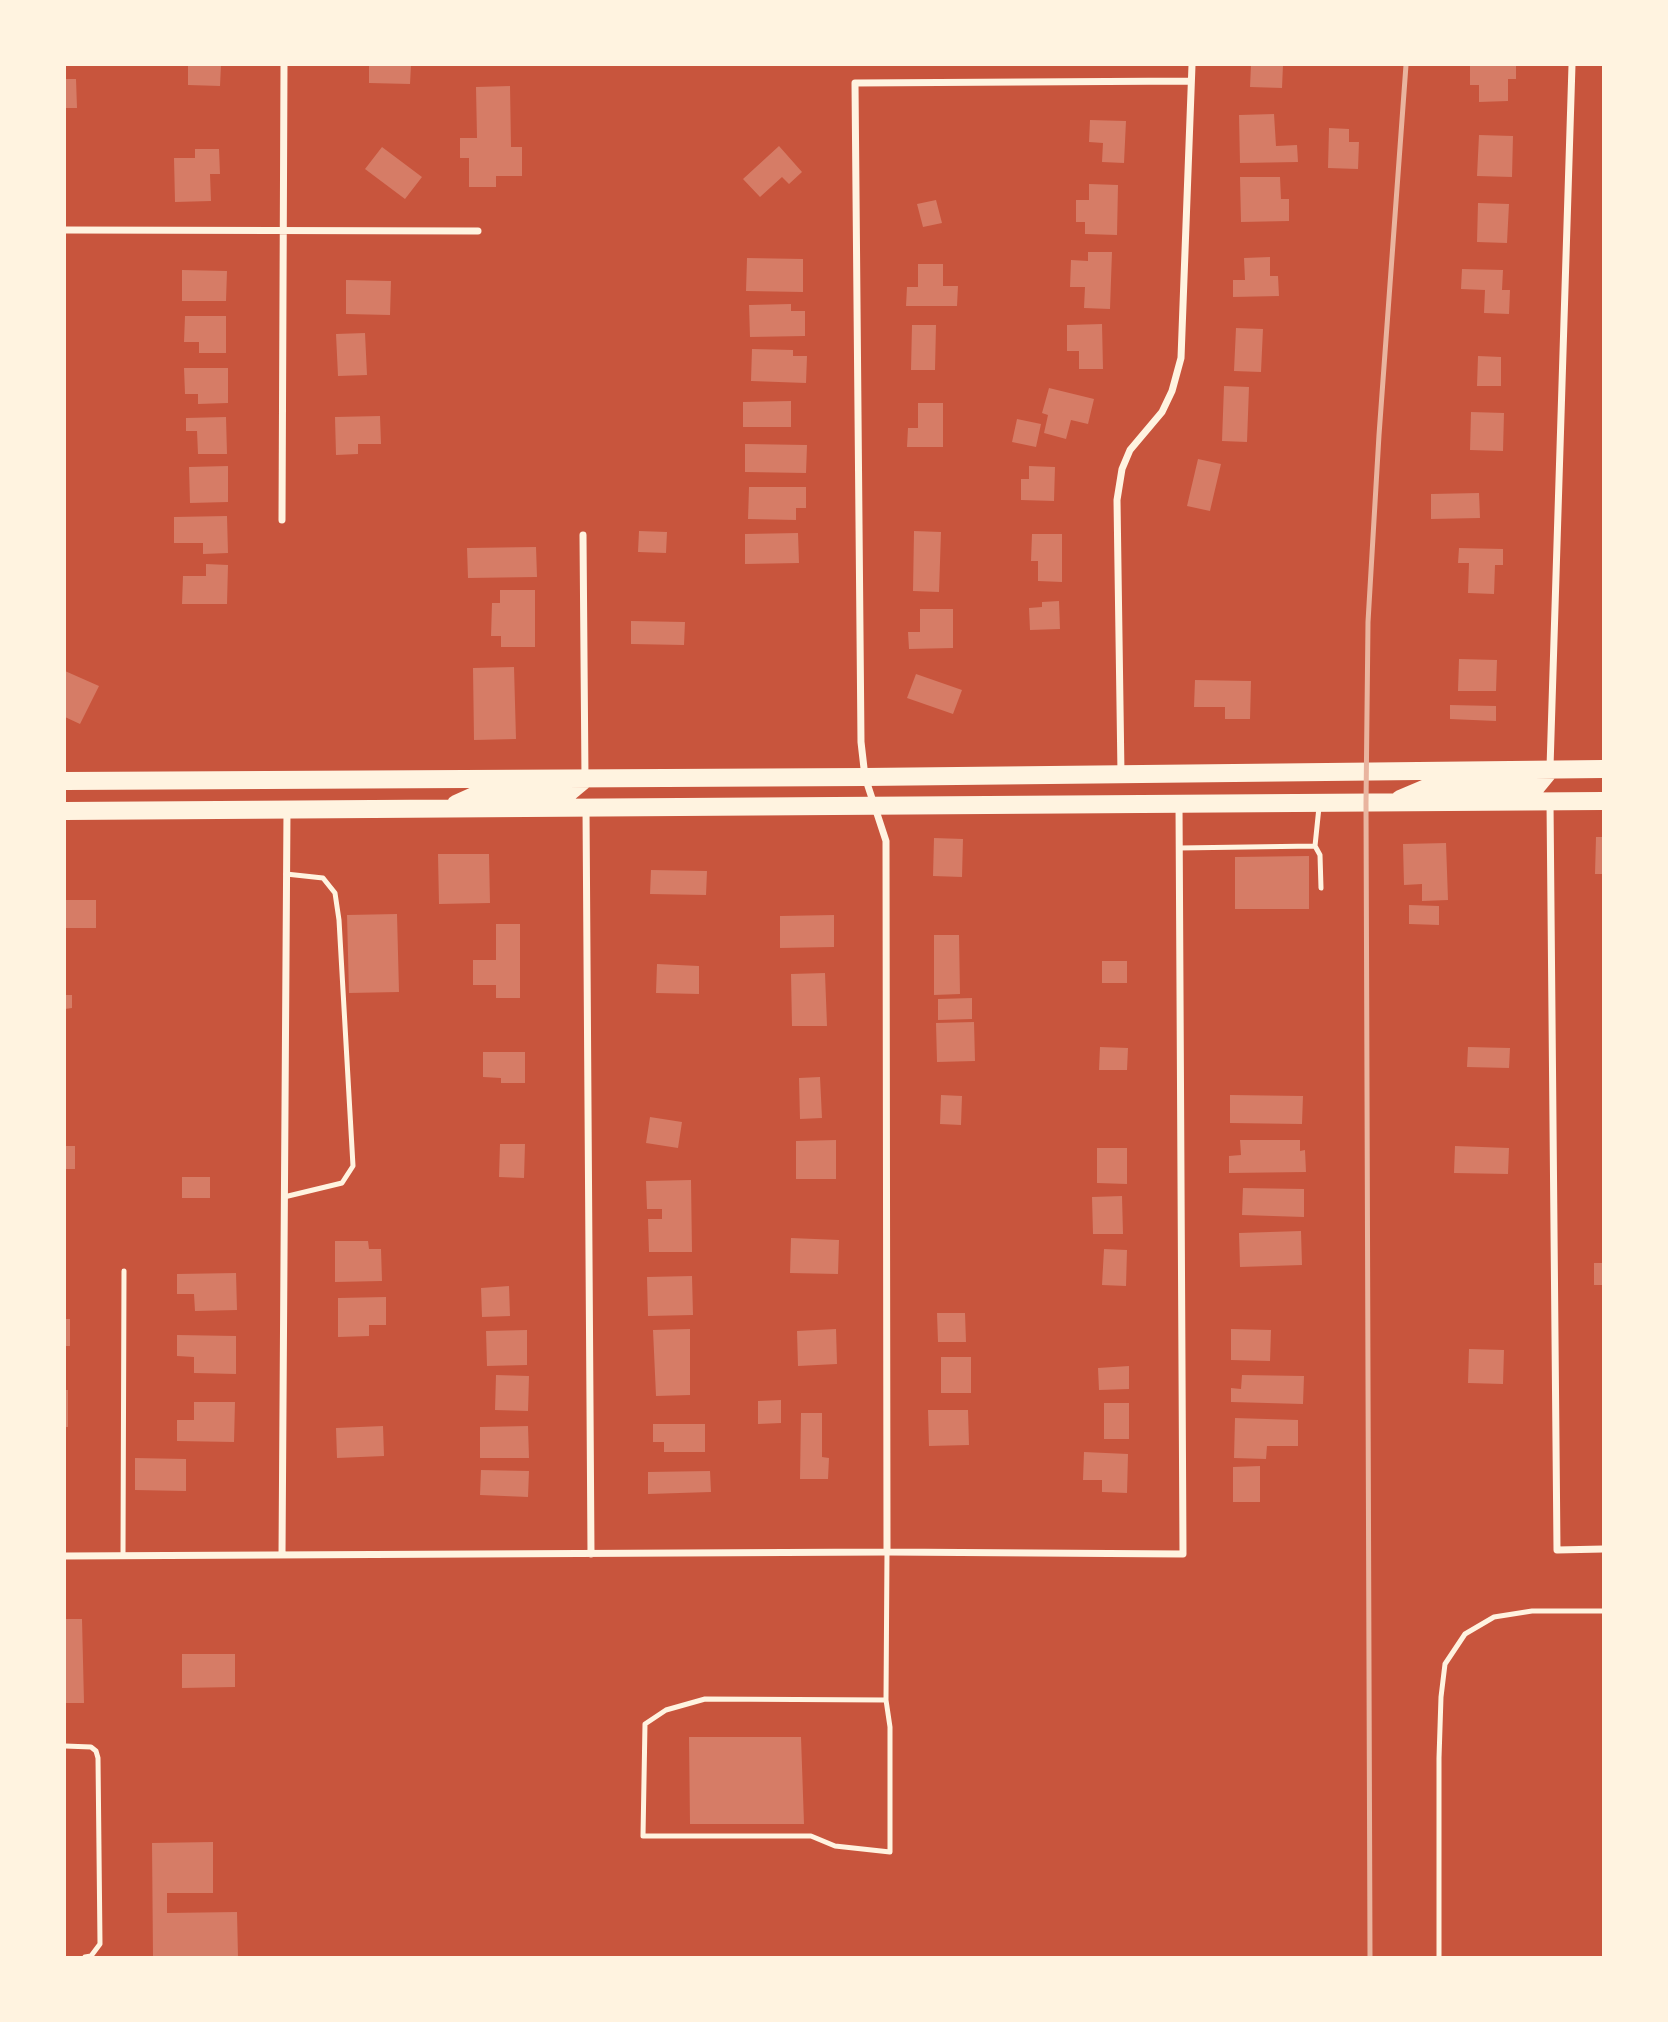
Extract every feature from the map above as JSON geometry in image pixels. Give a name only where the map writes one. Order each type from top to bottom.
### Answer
[{"type":"main road","points":[[1392,802],[1426,788],[1536,787],[1550,769]]},
{"type":"main road","points":[[65,781],[865,777],[1603,769]]},
{"type":"main road","points":[[448,807],[476,795],[567,794],[585,779]]},
{"type":"main road","points":[[65,811],[1603,801]]},
{"type":"street","points":[[282,520],[284,65]]},
{"type":"street","points":[[1121,774],[1117,500],[1122,469],[1130,450],[1162,412],[1181,358],[1192,65]]},
{"type":"street","points":[[1550,769],[1572,65]]},
{"type":"street","points":[[887,1552],[886,841],[865,777],[861,742],[855,83],[1191,81]]},
{"type":"street","points":[[65,230],[478,230]]},
{"type":"street","points":[[583,535],[585,779]]},
{"type":"street","points":[[1550,801],[1557,1550],[1603,1549]]},
{"type":"street","points":[[65,1556],[887,1552],[1183,1554],[1179,804]]},
{"type":"street","points":[[586,807],[591,1555]]},
{"type":"street","points":[[282,1555],[287,809]]},
{"type":"lane","points":[[1320,803],[1315,846],[1320,855],[1321,888]]},
{"type":"lane","points":[[1179,848],[1315,846]]},
{"type":"lane","points":[[284,1197],[342,1183],[353,1166],[339,920],[335,893],[323,878],[286,874]]},
{"type":"lane","points":[[123,1555],[124,1271]]},
{"type":"lane","points":[[886,1700],[705,1699],[666,1710],[645,1724],[643,1836],[811,1836],[835,1846],[890,1852],[890,1727],[886,1700],[887,1552]]},
{"type":"lane","points":[[1438,1957],[1438,1758],[1445,1664],[1465,1634],[1494,1617],[1532,1611],[1603,1611]]},
{"type":"lane","points":[[65,1746],[91,1747],[98,1758],[100,1944],[91,1956],[85,1957]]},
{"type":"building","points":[[188,65],[221,65],[220,86],[188,85]]},
{"type":"building","points":[[369,65],[411,65],[410,84],[369,83]]},
{"type":"building","points":[[1251,65],[1283,65],[1282,88],[1250,87]]},
{"type":"building","points":[[1470,65],[1516,65],[1516,79],[1508,79],[1508,101],[1479,102],[1479,85],[1470,85]]},
{"type":"building","points":[[65,79],[76,79],[77,108],[65,108]]},
{"type":"building","points":[[510,86],[511,147],[522,147],[522,176],[496,176],[496,187],[469,187],[469,158],[460,158],[460,138],[477,138],[476,87]]},
{"type":"building","points":[[1274,114],[1276,146],[1297,145],[1298,162],[1240,163],[1239,115]]},
{"type":"building","points":[[1090,120],[1126,121],[1124,163],[1102,162],[1103,143],[1089,142]]},
{"type":"building","points":[[1329,128],[1349,129],[1349,142],[1359,142],[1358,169],[1328,168]]},
{"type":"building","points":[[1479,135],[1513,136],[1512,177],[1477,176]]},
{"type":"building","points":[[779,146],[802,172],[789,184],[782,177],[760,197],[743,179]]},
{"type":"building","points":[[382,147],[422,177],[405,199],[365,169]]},
{"type":"building","points":[[195,149],[219,149],[220,174],[210,174],[211,201],[175,202],[174,158],[195,158]]},
{"type":"building","points":[[1240,177],[1280,177],[1281,199],[1289,199],[1289,221],[1241,222]]},
{"type":"building","points":[[1089,184],[1118,185],[1117,235],[1085,234],[1085,222],[1076,222],[1076,200],[1089,200]]},
{"type":"building","points":[[936,200],[942,223],[923,227],[917,204]]},
{"type":"building","points":[[1478,203],[1509,204],[1507,243],[1477,242]]},
{"type":"building","points":[[1088,252],[1112,252],[1110,309],[1084,308],[1085,287],[1070,287],[1071,260],[1088,261]]},
{"type":"building","points":[[1270,257],[1270,276],[1278,276],[1279,296],[1233,297],[1233,280],[1245,280],[1244,258]]},
{"type":"building","points":[[747,258],[803,259],[803,292],[746,291]]},
{"type":"building","points":[[918,264],[943,264],[943,286],[958,286],[957,306],[906,306],[907,287],[918,287]]},
{"type":"building","points":[[1462,269],[1503,270],[1502,290],[1510,290],[1509,314],[1484,313],[1485,290],[1461,289]]},
{"type":"building","points":[[182,270],[227,271],[226,301],[182,301]]},
{"type":"building","points":[[346,280],[391,281],[390,315],[346,314]]},
{"type":"building","points":[[791,304],[791,311],[805,311],[805,336],[750,337],[749,305]]},
{"type":"building","points":[[185,316],[226,316],[226,353],[199,353],[199,342],[184,342]]},
{"type":"building","points":[[1102,324],[1103,369],[1079,369],[1079,351],[1067,351],[1067,325]]},
{"type":"building","points":[[912,325],[936,325],[935,370],[911,370]]},
{"type":"building","points":[[1236,328],[1263,329],[1261,372],[1234,371]]},
{"type":"building","points":[[365,333],[367,375],[338,376],[336,334]]},
{"type":"building","points":[[752,349],[793,350],[793,356],[807,356],[806,383],[751,381]]},
{"type":"building","points":[[1478,356],[1501,357],[1501,386],[1477,386]]},
{"type":"building","points":[[184,368],[228,368],[228,403],[198,404],[198,394],[185,394]]},
{"type":"building","points":[[1224,386],[1249,387],[1247,442],[1222,441]]},
{"type":"building","points":[[1049,388],[1094,399],[1088,424],[1071,420],[1066,439],[1044,433],[1048,415],[1042,413]]},
{"type":"building","points":[[791,401],[791,427],[743,427],[743,402]]},
{"type":"building","points":[[918,403],[943,403],[943,447],[907,447],[908,428],[918,428]]},
{"type":"building","points":[[1471,412],[1504,413],[1503,451],[1470,450]]},
{"type":"building","points":[[380,416],[381,444],[358,444],[358,454],[336,455],[335,417]]},
{"type":"building","points":[[226,417],[227,454],[198,454],[197,431],[186,431],[186,418]]},
{"type":"building","points":[[1017,419],[1041,424],[1036,447],[1012,442]]},
{"type":"building","points":[[745,444],[807,445],[806,473],[745,472]]},
{"type":"building","points":[[1198,459],[1221,464],[1210,511],[1187,506]]},
{"type":"building","points":[[228,466],[228,502],[190,503],[189,467]]},
{"type":"building","points":[[1029,466],[1055,467],[1054,501],[1021,500],[1021,479],[1029,479]]},
{"type":"building","points":[[749,487],[806,487],[806,508],[796,508],[796,520],[748,519]]},
{"type":"building","points":[[1479,493],[1480,518],[1431,519],[1431,494]]},
{"type":"building","points":[[227,516],[228,553],[203,554],[203,543],[174,543],[174,517]]},
{"type":"building","points":[[639,531],[667,532],[666,553],[638,552]]},
{"type":"building","points":[[914,531],[941,532],[939,592],[913,591]]},
{"type":"building","points":[[798,533],[799,563],[745,564],[745,534]]},
{"type":"building","points":[[1032,534],[1062,534],[1062,582],[1038,581],[1038,561],[1031,561]]},
{"type":"building","points":[[536,547],[537,577],[468,578],[467,548]]},
{"type":"building","points":[[1459,548],[1503,549],[1503,565],[1495,565],[1494,594],[1468,593],[1469,563],[1458,563]]},
{"type":"building","points":[[206,564],[228,565],[227,604],[182,604],[183,576],[206,576]]},
{"type":"building","points":[[500,590],[535,590],[535,647],[501,647],[501,636],[491,636],[492,603],[500,603]]},
{"type":"building","points":[[1059,601],[1060,629],[1030,630],[1029,608],[1042,607],[1042,602]]},
{"type":"building","points":[[920,609],[953,609],[953,648],[909,649],[908,632],[920,632]]},
{"type":"building","points":[[631,621],[685,622],[684,645],[631,644]]},
{"type":"building","points":[[1459,659],[1497,660],[1496,691],[1458,691]]},
{"type":"building","points":[[514,667],[516,739],[474,740],[473,668]]},
{"type":"building","points":[[65,671],[99,686],[80,724],[65,717]]},
{"type":"building","points":[[916,674],[962,690],[953,714],[907,698]]},
{"type":"building","points":[[1195,680],[1251,681],[1250,719],[1225,719],[1225,707],[1194,707]]},
{"type":"building","points":[[1450,705],[1496,706],[1496,721],[1450,719]]},
{"type":"building","points":[[1596,837],[1603,837],[1603,874],[1595,874]]},
{"type":"building","points":[[934,838],[963,839],[962,877],[933,876]]},
{"type":"building","points":[[1446,843],[1448,900],[1422,901],[1422,884],[1404,885],[1403,844]]},
{"type":"building","points":[[438,854],[489,854],[490,903],[439,904]]},
{"type":"building","points":[[1309,856],[1309,909],[1235,909],[1235,857]]},
{"type":"building","points":[[651,870],[707,871],[706,895],[650,894]]},
{"type":"building","points":[[65,900],[96,900],[96,928],[65,928]]},
{"type":"building","points":[[1409,905],[1439,906],[1439,925],[1409,924]]},
{"type":"building","points":[[397,914],[399,992],[349,993],[347,915]]},
{"type":"building","points":[[834,915],[834,947],[780,948],[780,916]]},
{"type":"building","points":[[496,924],[520,924],[520,998],[496,998],[496,985],[473,985],[473,960],[496,960]]},
{"type":"building","points":[[934,935],[959,935],[960,994],[934,995]]},
{"type":"building","points":[[1102,961],[1127,961],[1127,983],[1102,983]]},
{"type":"building","points":[[657,964],[699,966],[699,994],[656,993]]},
{"type":"building","points":[[825,973],[827,1026],[792,1026],[791,974]]},
{"type":"building","points":[[65,995],[72,995],[72,1008],[65,1009]]},
{"type":"building","points":[[972,998],[972,1019],[938,1020],[938,999]]},
{"type":"building","points":[[974,1022],[975,1061],[937,1062],[936,1023]]},
{"type":"building","points":[[1100,1047],[1128,1048],[1127,1070],[1099,1070]]},
{"type":"building","points":[[1468,1047],[1510,1048],[1509,1068],[1467,1067]]},
{"type":"building","points":[[483,1052],[525,1052],[525,1083],[501,1083],[501,1078],[483,1077]]},
{"type":"building","points":[[820,1077],[822,1118],[800,1119],[799,1078]]},
{"type":"building","points":[[941,1095],[962,1096],[961,1125],[940,1124]]},
{"type":"building","points":[[1230,1095],[1303,1096],[1302,1124],[1230,1123]]},
{"type":"building","points":[[650,1117],[682,1122],[678,1148],[646,1143]]},
{"type":"building","points":[[836,1140],[836,1179],[796,1179],[796,1141]]},
{"type":"building","points":[[1240,1140],[1300,1140],[1300,1151],[1305,1150],[1306,1172],[1229,1173],[1229,1156],[1241,1155]]},
{"type":"building","points":[[500,1144],[525,1144],[524,1178],[499,1177]]},
{"type":"building","points":[[65,1146],[75,1146],[75,1169],[65,1169]]},
{"type":"building","points":[[1455,1146],[1509,1148],[1508,1174],[1454,1173]]},
{"type":"building","points":[[1097,1148],[1127,1148],[1127,1184],[1097,1183]]},
{"type":"building","points":[[182,1177],[210,1177],[210,1198],[182,1198]]},
{"type":"building","points":[[691,1180],[692,1252],[649,1252],[648,1219],[662,1219],[662,1209],[647,1209],[646,1181]]},
{"type":"building","points":[[1243,1188],[1304,1189],[1304,1217],[1242,1215]]},
{"type":"building","points":[[1122,1196],[1123,1234],[1093,1234],[1092,1197]]},
{"type":"building","points":[[1301,1231],[1302,1265],[1240,1267],[1239,1233]]},
{"type":"building","points":[[791,1238],[839,1240],[838,1274],[790,1273]]},
{"type":"building","points":[[335,1241],[368,1241],[369,1249],[381,1249],[382,1281],[335,1282]]},
{"type":"building","points":[[1104,1249],[1127,1250],[1126,1286],[1102,1285]]},
{"type":"building","points":[[1594,1263],[1603,1263],[1603,1285],[1594,1285]]},
{"type":"building","points":[[236,1273],[237,1310],[195,1311],[194,1294],[177,1294],[177,1274]]},
{"type":"building","points":[[692,1276],[693,1315],[648,1316],[647,1277]]},
{"type":"building","points":[[509,1286],[510,1316],[482,1317],[481,1288]]},
{"type":"building","points":[[386,1297],[386,1325],[369,1325],[369,1336],[338,1337],[338,1298]]},
{"type":"building","points":[[937,1313],[965,1313],[966,1342],[938,1342]]},
{"type":"building","points":[[65,1319],[70,1319],[70,1346],[65,1346]]},
{"type":"building","points":[[690,1329],[690,1395],[656,1396],[653,1330]]},
{"type":"building","points":[[836,1329],[837,1364],[798,1366],[797,1331]]},
{"type":"building","points":[[1231,1329],[1271,1330],[1270,1361],[1231,1360]]},
{"type":"building","points":[[527,1330],[527,1365],[487,1366],[486,1331]]},
{"type":"building","points":[[177,1335],[236,1336],[236,1374],[194,1373],[194,1357],[177,1356]]},
{"type":"building","points":[[1469,1349],[1504,1350],[1503,1384],[1468,1383]]},
{"type":"building","points":[[941,1357],[971,1357],[971,1393],[941,1393]]},
{"type":"building","points":[[1129,1366],[1129,1389],[1099,1390],[1098,1368]]},
{"type":"building","points":[[496,1375],[529,1376],[528,1411],[495,1410]]},
{"type":"building","points":[[1242,1375],[1304,1376],[1303,1404],[1231,1402],[1231,1388],[1241,1389]]},
{"type":"building","points":[[65,1390],[68,1390],[68,1427],[65,1427]]},
{"type":"building","points":[[781,1400],[781,1423],[758,1424],[758,1401]]},
{"type":"building","points":[[194,1402],[235,1402],[234,1442],[177,1441],[177,1420],[194,1420]]},
{"type":"building","points":[[1104,1403],[1129,1403],[1129,1439],[1104,1439]]},
{"type":"building","points":[[928,1410],[968,1410],[969,1445],[929,1446]]},
{"type":"building","points":[[801,1413],[822,1413],[822,1457],[829,1458],[828,1479],[800,1479]]},
{"type":"building","points":[[1235,1418],[1298,1420],[1298,1446],[1267,1446],[1266,1459],[1234,1458]]},
{"type":"building","points":[[653,1424],[705,1424],[705,1452],[664,1452],[664,1442],[653,1442]]},
{"type":"building","points":[[383,1426],[384,1456],[337,1458],[336,1428]]},
{"type":"building","points":[[528,1426],[529,1458],[480,1458],[480,1427]]},
{"type":"building","points":[[1084,1452],[1128,1454],[1127,1493],[1102,1492],[1102,1480],[1083,1480]]},
{"type":"building","points":[[135,1458],[186,1459],[186,1491],[135,1490]]},
{"type":"building","points":[[1260,1466],[1260,1502],[1233,1502],[1233,1467]]},
{"type":"building","points":[[481,1470],[529,1471],[528,1497],[480,1495]]},
{"type":"building","points":[[710,1471],[711,1492],[648,1494],[648,1472]]},
{"type":"building","points":[[65,1619],[82,1619],[84,1703],[65,1703]]},
{"type":"building","points":[[182,1654],[235,1654],[235,1687],[182,1688]]},
{"type":"building","points":[[689,1737],[801,1737],[804,1824],[690,1824]]},
{"type":"building","points":[[213,1842],[213,1893],[167,1893],[167,1913],[237,1912],[238,1957],[153,1957],[152,1843]]},
{"type":"railway","points":[[1370,1957],[1366,803],[1368,622],[1406,65]]}]
